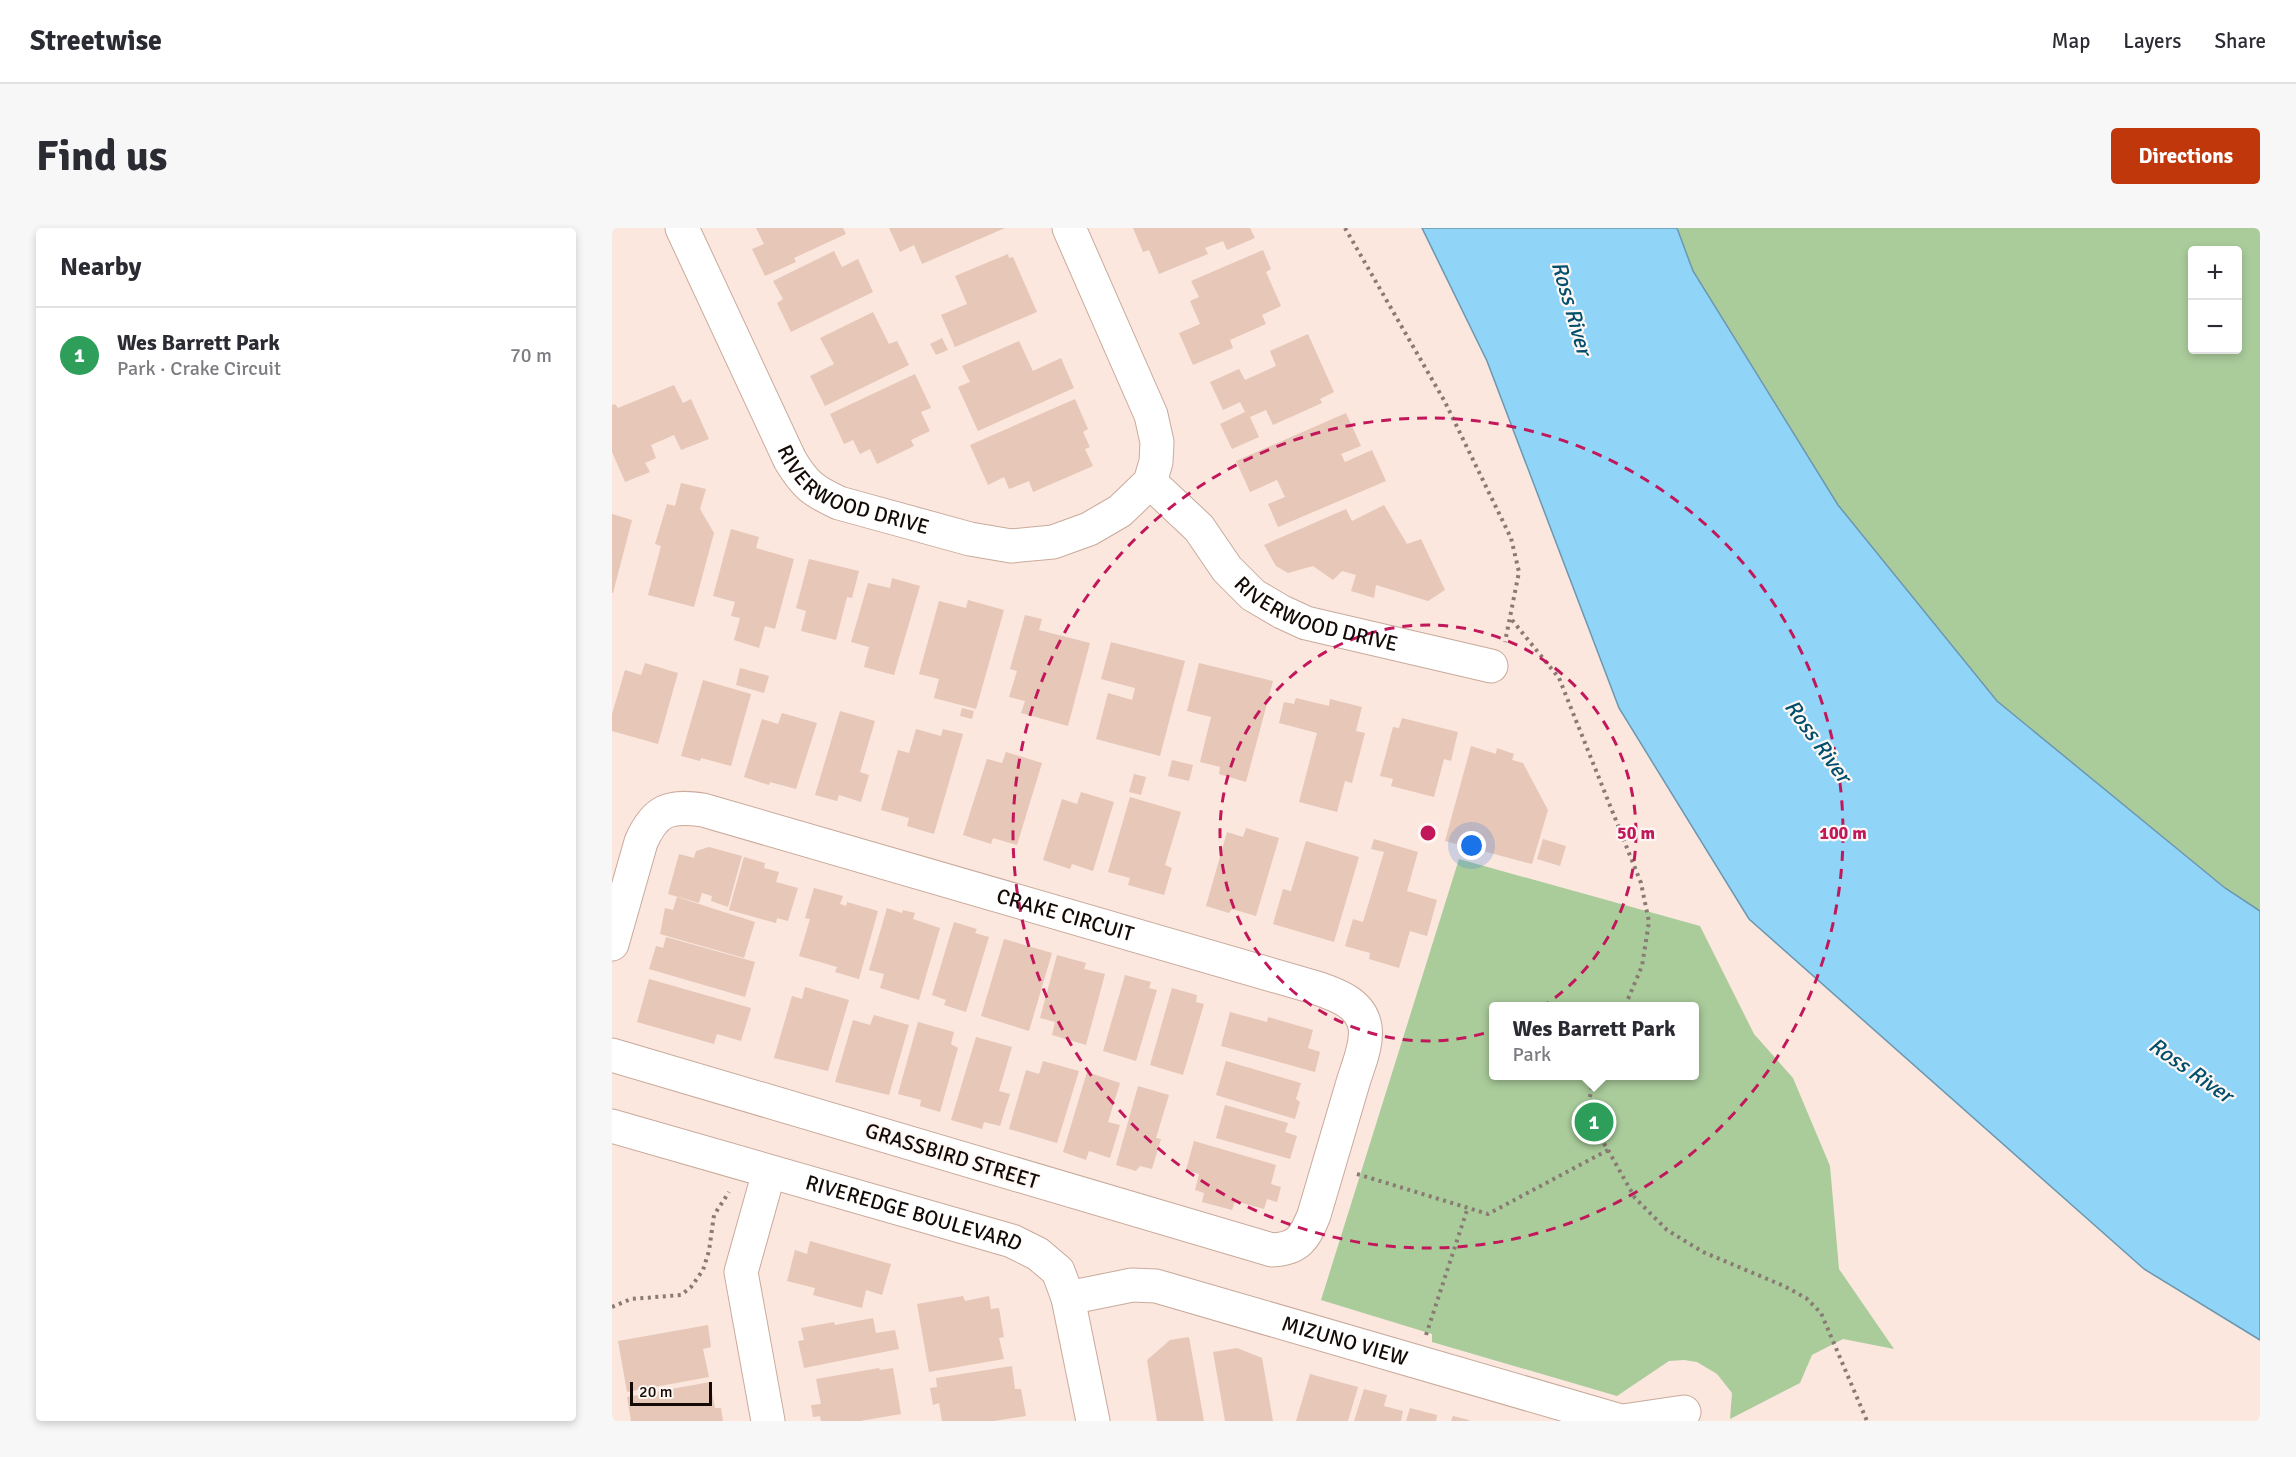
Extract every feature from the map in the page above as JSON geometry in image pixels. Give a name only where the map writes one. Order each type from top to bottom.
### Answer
[{"type":"street","name":"RIVERWOOD DRIVE","points":[[682,228],[790,460],[803,482],[821,495],[839,503],[948,533],[1011,546],[1053,542],[1089,529],[1120,511],[1150,482],[1199,528],[1227,570],[1253,595],[1282,612],[1306,622],[1491,666]]},
{"type":"street","points":[[1069,228],[1151,415],[1157,442],[1156,462],[1150,482]]},
{"type":"street","name":"CRAKE CIRCUIT","points":[[612,944],[641,842],[648,826],[657,816],[670,809],[684,807],[703,810],[1340,996],[1353,1005],[1360,1014],[1365,1026],[1364,1041],[1314,1215],[1308,1231],[1293,1247]]},
{"type":"street","name":"GRASSBIRD STREET","points":[[612,1055],[1261,1248],[1272,1251],[1293,1247]]},
{"type":"street","name":"RIVEREDGE BOULEVARD","points":[[612,1126],[1012,1241],[1038,1254],[1058,1271],[1068,1298],[1093,1421]]},
{"type":"street","points":[[768,1421],[741,1272],[769,1172]]},
{"type":"street","name":"MIZUNO VIEW","points":[[1068,1298],[1132,1285],[1155,1286],[1622,1421],[1684,1412]]},
{"type":"path","points":[[1345,228],[1444,402],[1511,538],[1519,572],[1505,642],[1491,666]]},
{"type":"path","points":[[1511,619],[1559,678],[1641,883],[1649,922],[1642,966],[1627,1002]]},
{"type":"path","points":[[1594,1080],[1588,1091],[1591,1115],[1599,1135],[1635,1198],[1667,1230],[1703,1252],[1806,1298],[1821,1313],[1867,1421]]},
{"type":"path","points":[[1349,1172],[1488,1214],[1608,1150]]},
{"type":"path","points":[[612,1307],[631,1299],[681,1294],[691,1287],[703,1270],[709,1251],[714,1215],[729,1192]]},
{"type":"path","points":[[1419,1362],[1468,1208]]},
{"type":"green space","points":[[1677,228],[2260,228],[2260,911],[2225,888],[1997,701],[1838,505],[1693,271]]},
{"type":"green space","points":[[1459,859],[1700,926],[1754,1034],[1793,1078],[1830,1166],[1839,1269],[1894,1349],[1843,1339],[1812,1355],[1800,1383],[1730,1419],[1732,1393],[1717,1374],[1697,1362],[1669,1361],[1617,1396],[1432,1342],[1432,1334],[1321,1300]]},
{"type":"water","name":"Ross River","points":[[1422,228],[1677,228],[1693,271],[1838,505],[1997,701],[2225,888],[2260,911],[2260,1340],[2144,1269],[1749,919],[1619,708],[1487,361]]},
{"type":"building","points":[[756,228],[843,228],[846,234],[794,258],[796,262],[765,276],[752,249],[764,244]]},
{"type":"building","points":[[889,228],[1005,228],[922,264],[914,245],[900,252]]},
{"type":"building","points":[[1133,228],[1250,228],[1255,238],[1227,250],[1223,241],[1205,248],[1208,254],[1159,274],[1149,250],[1143,252]]},
{"type":"building","points":[[1263,250],[1271,269],[1266,272],[1281,306],[1262,315],[1266,324],[1230,340],[1233,348],[1193,365],[1179,333],[1200,324],[1190,301],[1199,297],[1191,281]]},
{"type":"building","points":[[834,251],[842,267],[858,259],[873,292],[791,332],[777,303],[783,299],[773,281]]},
{"type":"building","points":[[1008,254],[1009,258],[1013,257],[1037,312],[955,347],[941,315],[967,304],[955,276]]},
{"type":"building","points":[[873,312],[889,344],[897,341],[909,365],[825,406],[810,376],[834,364],[820,338]]},
{"type":"building","points":[[1308,334],[1334,392],[1320,399],[1322,403],[1273,425],[1266,410],[1250,417],[1259,437],[1232,449],[1220,424],[1245,412],[1240,402],[1223,410],[1210,382],[1239,369],[1245,380],[1276,366],[1270,351]]},
{"type":"building","points":[[942,338],[948,350],[936,355],[930,344]]},
{"type":"building","points":[[1019,341],[1033,371],[1061,358],[1074,388],[978,431],[958,387],[970,382],[962,366]]},
{"type":"building","points":[[915,374],[931,408],[921,412],[930,431],[911,440],[914,446],[877,464],[870,449],[860,454],[853,440],[844,444],[830,414]]},
{"type":"building","points":[[674,385],[683,403],[691,399],[709,439],[681,450],[674,435],[651,445],[656,458],[645,463],[650,472],[625,482],[612,452],[612,405],[615,404],[618,408]]},
{"type":"building","points":[[1075,399],[1088,429],[1083,432],[1090,447],[1085,449],[1093,466],[1033,492],[1029,481],[1009,489],[1004,477],[988,485],[970,445]]},
{"type":"building","points":[[1346,413],[1361,446],[1341,454],[1345,462],[1372,450],[1386,481],[1278,527],[1268,504],[1285,497],[1277,480],[1250,492],[1236,461]]},
{"type":"building","points":[[681,483],[706,489],[700,509],[714,533],[694,607],[648,595],[661,546],[655,544],[667,504],[675,506]]},
{"type":"building","points":[[1384,505],[1407,544],[1421,539],[1445,590],[1428,601],[1376,585],[1374,598],[1351,591],[1356,575],[1342,571],[1333,580],[1313,566],[1288,573],[1276,566],[1264,545],[1346,509],[1352,521]]},
{"type":"building","points":[[612,514],[632,520],[613,593],[612,593]]},
{"type":"building","points":[[731,529],[759,537],[756,548],[794,559],[775,629],[765,626],[759,648],[734,640],[740,618],[731,616],[735,602],[713,596]]},
{"type":"building","points":[[809,559],[859,571],[852,598],[847,597],[836,640],[801,631],[806,611],[796,608]]},
{"type":"building","points":[[892,578],[920,586],[894,675],[864,667],[869,647],[851,642],[868,583],[890,588]]},
{"type":"building","points":[[968,600],[1004,610],[976,709],[934,698],[939,679],[919,674],[939,601],[966,608]]},
{"type":"building","points":[[1025,615],[1042,619],[1039,630],[1090,643],[1068,726],[1021,713],[1025,701],[1009,697],[1017,671],[1010,669]]},
{"type":"building","points":[[1111,642],[1185,661],[1160,756],[1096,739],[1108,693],[1132,700],[1135,688],[1101,679]]},
{"type":"building","points":[[645,663],[678,673],[658,744],[612,731],[612,714],[625,670],[641,675]]},
{"type":"building","points":[[1199,663],[1273,681],[1246,782],[1219,774],[1220,767],[1200,762],[1211,717],[1187,711]]},
{"type":"building","points":[[740,668],[769,676],[764,693],[736,685]]},
{"type":"building","points":[[703,680],[751,694],[731,766],[701,758],[700,761],[681,756]]},
{"type":"building","points":[[1296,698],[1329,706],[1330,699],[1362,707],[1356,731],[1365,733],[1352,783],[1345,781],[1337,812],[1299,802],[1317,733],[1279,723],[1284,702],[1294,704]]},
{"type":"building","points":[[962,708],[974,711],[972,719],[960,716]]},
{"type":"building","points":[[840,711],[875,721],[860,772],[869,775],[861,802],[839,795],[837,801],[815,795]]},
{"type":"building","points":[[782,713],[817,723],[796,789],[770,782],[769,785],[744,777],[762,719],[778,724]]},
{"type":"building","points":[[1402,718],[1458,732],[1451,761],[1444,759],[1434,797],[1391,786],[1393,779],[1380,776],[1393,727],[1399,728]]},
{"type":"building","points":[[916,729],[941,736],[943,729],[963,734],[934,834],[907,826],[909,818],[881,810],[898,750],[909,753]]},
{"type":"building","points":[[1471,746],[1496,754],[1497,748],[1514,754],[1512,760],[1523,763],[1548,810],[1532,864],[1445,841]]},
{"type":"building","points":[[1006,752],[1042,763],[1017,845],[993,838],[991,844],[963,835],[987,759],[1002,763]]},
{"type":"building","points":[[1172,760],[1193,765],[1189,781],[1168,776]]},
{"type":"building","points":[[1134,774],[1146,777],[1141,795],[1129,792]]},
{"type":"building","points":[[1081,792],[1114,802],[1093,871],[1072,864],[1070,869],[1043,860],[1062,799],[1077,804]]},
{"type":"building","points":[[1130,797],[1181,812],[1165,865],[1172,868],[1164,895],[1128,885],[1130,878],[1108,872]]},
{"type":"building","points":[[1246,828],[1279,838],[1256,916],[1232,909],[1229,913],[1206,906],[1227,832],[1243,837]]},
{"type":"building","points":[[1374,839],[1418,852],[1407,891],[1437,900],[1427,936],[1410,931],[1399,968],[1369,959],[1370,953],[1345,946],[1353,919],[1363,922],[1384,852],[1371,849]]},
{"type":"building","points":[[1543,839],[1566,846],[1560,866],[1537,859]]},
{"type":"building","points":[[1306,841],[1359,857],[1334,942],[1273,924],[1283,889],[1291,891]]},
{"type":"building","points":[[709,847],[742,856],[728,907],[711,901],[712,896],[702,893],[699,903],[668,894],[679,854],[694,858],[696,851]]},
{"type":"building","points":[[744,857],[765,863],[764,868],[779,872],[776,882],[798,888],[788,921],[777,918],[776,923],[729,910]]},
{"type":"building","points":[[814,888],[843,896],[840,904],[846,906],[847,902],[878,911],[859,979],[835,972],[837,967],[799,956],[810,919],[805,918]]},
{"type":"building","points":[[677,897],[755,922],[744,958],[660,934],[665,908],[673,910]]},
{"type":"building","points":[[887,908],[902,913],[903,910],[915,913],[913,919],[940,928],[919,1000],[880,988],[884,974],[869,970]]},
{"type":"building","points":[[954,922],[977,929],[975,933],[989,937],[966,1012],[944,1005],[946,1000],[932,995]]},
{"type":"building","points":[[666,937],[755,962],[745,997],[649,969],[656,946],[663,948]]},
{"type":"building","points":[[1004,939],[1052,953],[1029,1031],[981,1016]]},
{"type":"building","points":[[1057,955],[1086,963],[1084,969],[1105,974],[1086,1045],[1052,1035],[1055,1022],[1040,1018]]},
{"type":"building","points":[[1125,975],[1151,982],[1149,988],[1157,990],[1136,1061],[1103,1051]]},
{"type":"building","points":[[649,979],[751,1008],[741,1041],[717,1034],[714,1044],[637,1022]]},
{"type":"building","points":[[805,987],[849,1000],[828,1071],[774,1058],[792,996],[802,999]]},
{"type":"building","points":[[1172,988],[1197,995],[1196,1002],[1204,1004],[1183,1075],[1150,1065]]},
{"type":"building","points":[[1230,1012],[1267,1022],[1268,1017],[1313,1030],[1308,1048],[1320,1052],[1315,1072],[1221,1046]]},
{"type":"building","points":[[874,1015],[909,1025],[889,1095],[835,1082],[853,1020],[870,1025]]},
{"type":"building","points":[[918,1022],[954,1032],[951,1044],[958,1048],[940,1112],[920,1106],[921,1100],[898,1094]]},
{"type":"building","points":[[976,1037],[1012,1047],[999,1091],[1010,1094],[1000,1126],[984,1122],[982,1129],[951,1120]]},
{"type":"building","points":[[1043,1061],[1079,1071],[1057,1143],[1009,1129],[1026,1070],[1039,1074]]},
{"type":"building","points":[[1226,1061],[1301,1083],[1296,1099],[1300,1102],[1295,1119],[1216,1095]]},
{"type":"building","points":[[1087,1072],[1120,1083],[1108,1122],[1120,1125],[1110,1158],[1089,1151],[1086,1160],[1063,1152]]},
{"type":"building","points":[[1138,1086],[1169,1095],[1156,1138],[1161,1139],[1152,1169],[1140,1166],[1136,1171],[1116,1165]]},
{"type":"building","points":[[1225,1105],[1288,1123],[1285,1132],[1297,1136],[1290,1159],[1216,1138]]},
{"type":"building","points":[[1194,1141],[1276,1165],[1271,1184],[1281,1187],[1277,1202],[1267,1199],[1264,1209],[1235,1201],[1232,1210],[1202,1202],[1204,1193],[1195,1190],[1199,1174],[1186,1170]]},
{"type":"building","points":[[810,1241],[891,1264],[882,1295],[866,1290],[862,1308],[813,1295],[815,1288],[787,1281],[795,1250],[807,1254]]},
{"type":"building","points":[[963,1296],[965,1301],[989,1296],[991,1309],[999,1308],[1004,1337],[999,1338],[1004,1359],[929,1372],[917,1304]]},
{"type":"building","points":[[873,1318],[876,1333],[895,1330],[899,1349],[804,1368],[798,1341],[804,1340],[801,1328]]},
{"type":"building","points":[[708,1325],[711,1347],[703,1349],[709,1377],[627,1392],[618,1341]]},
{"type":"building","points":[[1189,1337],[1204,1421],[1157,1421],[1147,1360],[1170,1340]]},
{"type":"building","points":[[1237,1348],[1262,1358],[1273,1421],[1225,1421],[1213,1352]]},
{"type":"building","points":[[1012,1366],[1015,1389],[1021,1389],[1026,1416],[994,1421],[942,1421],[939,1403],[933,1405],[930,1388],[937,1387],[936,1378]]},
{"type":"building","points":[[879,1368],[880,1370],[893,1368],[901,1414],[860,1421],[821,1421],[820,1416],[813,1417],[811,1405],[821,1404],[816,1379]]},
{"type":"building","points":[[1310,1374],[1358,1387],[1348,1421],[1296,1421]]},
{"type":"building","points":[[710,1382],[715,1408],[721,1408],[723,1421],[631,1421],[627,1397]]},
{"type":"building","points":[[1364,1389],[1387,1395],[1384,1406],[1403,1411],[1401,1421],[1354,1421]]},
{"type":"building","points":[[1410,1408],[1437,1415],[1436,1421],[1406,1421]]},
{"type":"building","points":[[1453,1416],[1469,1420],[1469,1421],[1451,1421]]},
{"type":"place","name":"Wes Barrett Park","points":[[1594,1122]]}]
